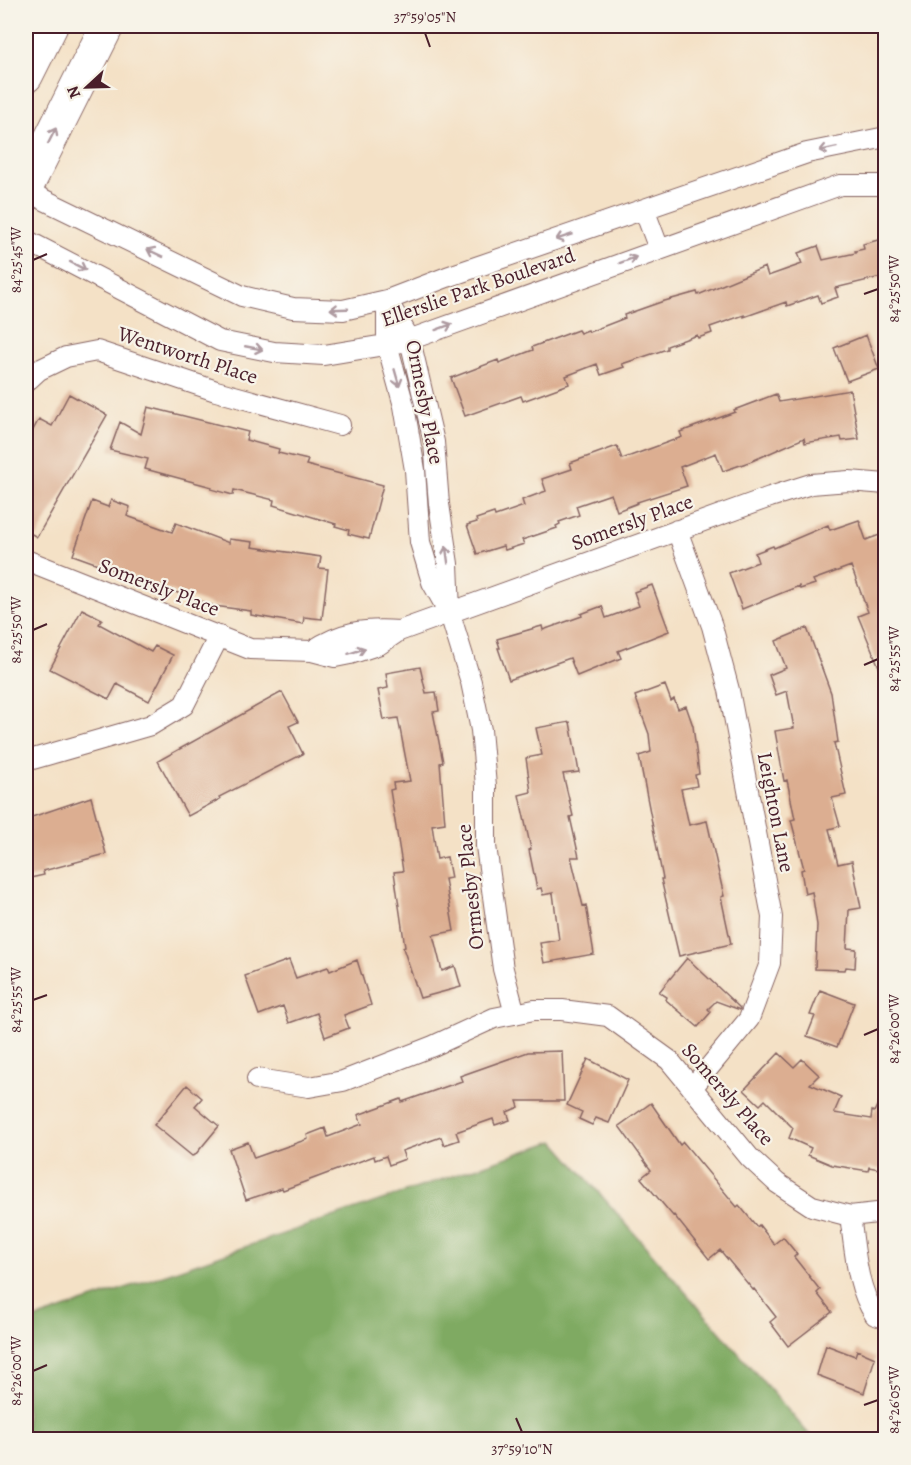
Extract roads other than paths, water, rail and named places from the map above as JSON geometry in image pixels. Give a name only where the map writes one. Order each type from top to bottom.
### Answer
[{"type":"highway","points":[[26,76],[51,26]]},
{"type":"highway","points":[[26,190],[107,26]]},
{"type":"street","name":"Ellerslie Park Boulevard","points":[[26,190],[242,296],[293,308],[343,310],[387,300],[447,277],[807,153],[885,137]]},
{"type":"street","name":"Ellerslie Park Boulevard","points":[[26,240],[220,341],[274,352],[324,355],[410,340],[840,185],[885,184]]},
{"type":"street","points":[[644,209],[659,249]]},
{"type":"street","name":"Ormesby Place","points":[[387,300],[410,340],[434,442],[439,504],[448,564],[450,614]]},
{"type":"street","name":"Ormesby Place","points":[[387,300],[387,344],[406,416],[415,470],[420,542],[432,582],[450,614],[471,682],[481,730],[486,786],[486,846],[503,969],[515,1014]]},
{"type":"street","name":"Wentworth Place","points":[[26,382],[39,370],[66,357],[97,351],[216,391],[340,425]]},
{"type":"street","name":"Somersly Place","points":[[26,560],[250,649],[312,651],[330,639],[352,633],[376,629],[399,632],[811,484],[849,480],[885,484]]},
{"type":"street","name":"Leighton Lane","points":[[677,531],[712,626],[729,690],[772,917],[770,963],[749,1019],[692,1088]]},
{"type":"street","points":[[26,761],[151,725],[184,705],[219,636]]},
{"type":"street","name":"Somersly Place","points":[[257,1079],[309,1086],[343,1081],[433,1046],[494,1018],[534,1010],[562,1010],[608,1016],[669,1060],[750,1158],[777,1183],[812,1206],[850,1216],[885,1212]]},
{"type":"street","points":[[850,1216],[859,1277],[867,1303],[875,1315],[885,1318]]}]
